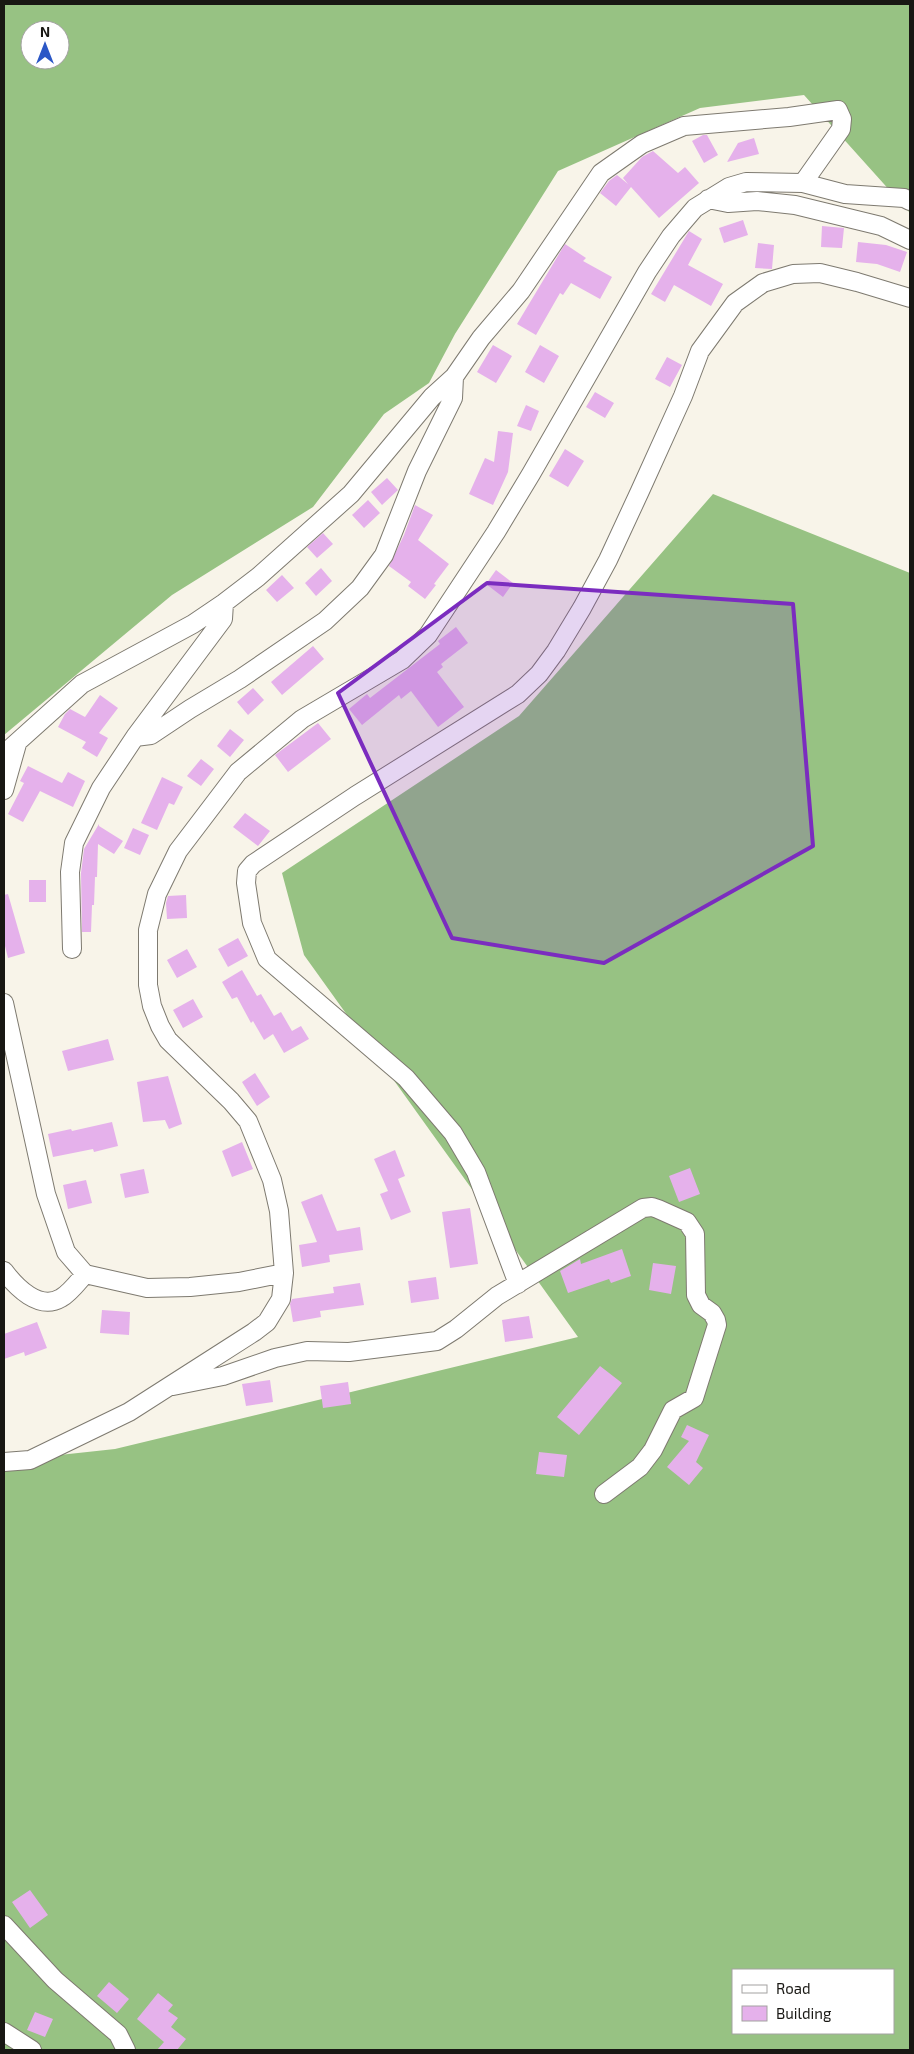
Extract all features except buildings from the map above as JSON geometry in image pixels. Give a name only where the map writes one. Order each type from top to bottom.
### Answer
[{"type":"street","points":[[4,790],[10,749],[82,684],[194,624],[224,603],[258,577],[351,494],[432,397],[454,377],[481,338],[521,291],[601,173],[642,144],[684,126],[838,110],[842,120],[841,128],[803,183]]},
{"type":"street","points":[[4,1462],[30,1460],[129,1412],[267,1322],[281,1299],[284,1273],[279,1211],[272,1180],[248,1121],[231,1101],[168,1040],[152,1006],[148,985],[148,930],[157,894],[178,850],[238,772],[302,719],[402,660],[428,635],[521,490],[647,272],[671,236],[694,208],[729,187],[746,182],[803,183],[846,194],[910,200]]},
{"type":"street","points":[[708,199],[728,203],[757,200],[795,206],[881,226],[910,240]]},
{"type":"street","points":[[518,1284],[476,1172],[453,1133],[406,1078],[267,959],[252,923],[246,884],[248,871],[254,864],[355,796],[518,694],[539,674],[556,651],[608,560],[682,396],[700,351],[735,303],[763,283],[793,274],[820,273],[910,298]]},
{"type":"street","points":[[135,736],[152,734],[240,679],[325,621],[360,588],[384,555],[417,471],[453,398],[454,377]]},
{"type":"street","points":[[72,949],[70,872],[74,843],[101,788],[135,736],[224,619],[224,603]]},
{"type":"street","points":[[4,1003],[46,1194],[66,1252],[86,1274],[147,1288],[220,1284],[284,1273]]},
{"type":"street","points":[[168,1387],[223,1376],[275,1358],[307,1351],[349,1352],[437,1341],[456,1329],[497,1296],[643,1208],[652,1207],[687,1222],[696,1234],[696,1295],[700,1305],[712,1313],[717,1325],[694,1398],[673,1410],[652,1450],[640,1467],[604,1494]]},
{"type":"street","points":[[4,1271],[14,1284],[30,1296],[38,1301],[51,1303],[62,1298],[86,1274]]},
{"type":"street","points":[[4,1925],[56,1980],[118,2034],[126,2050]]},
{"type":"street","points":[[4,2032],[32,2050]]},
{"type":"highlighted area","points":[[487,583],[793,604],[813,846],[604,963],[452,938],[338,693]]},
{"type":"green space","points":[[4,4],[910,4],[910,213],[804,95],[700,108],[558,171],[455,334],[429,383],[384,414],[313,507],[172,595],[4,735]]},
{"type":"green space","points":[[713,494],[910,573],[910,2050],[4,2050],[4,1461],[115,1449],[578,1337],[304,955],[282,873],[519,716]]}]
